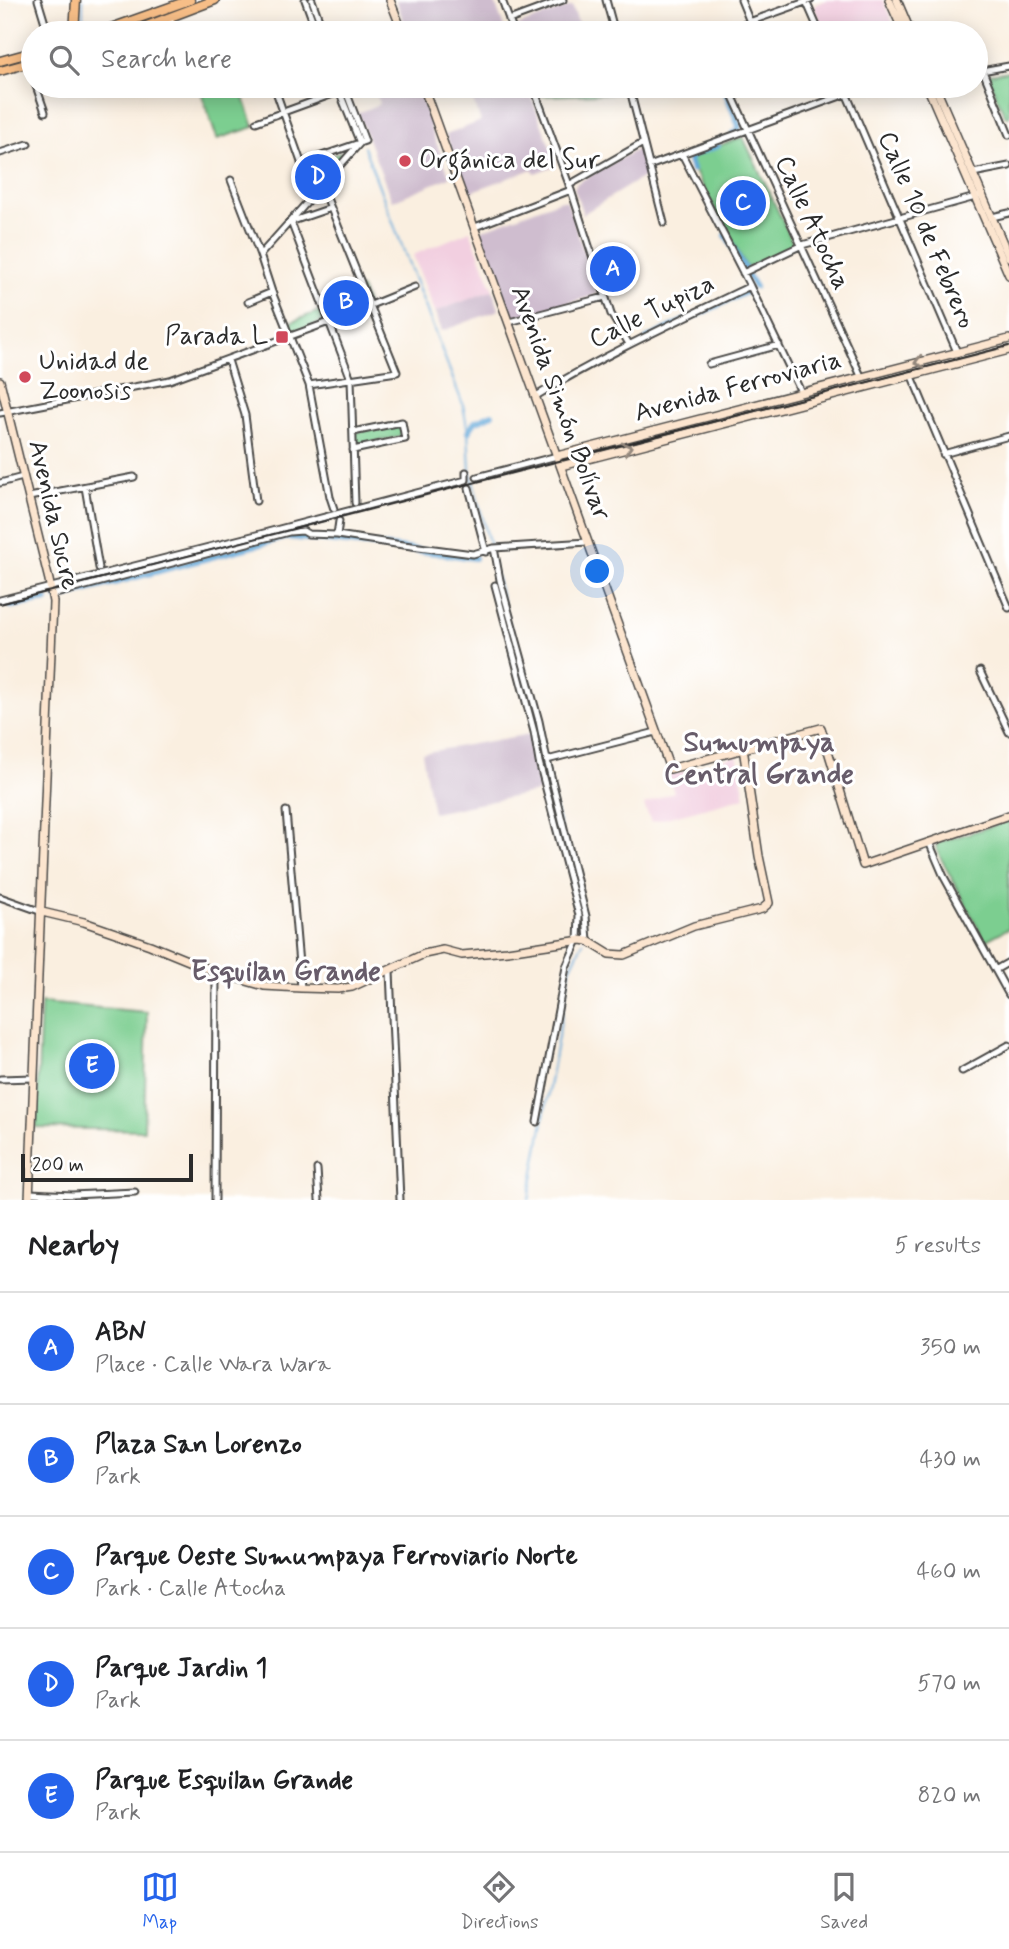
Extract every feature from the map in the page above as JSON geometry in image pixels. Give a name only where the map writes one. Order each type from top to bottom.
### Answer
[{"type":"main road","points":[[75,21],[76,0]]},
{"type":"main road","points":[[131,21],[190,0]]},
{"type":"main road","points":[[162,21],[215,0]]},
{"type":"main road","points":[[0,61],[21,55]]},
{"type":"main road","points":[[0,71],[21,66]]},
{"type":"street","points":[[38,0],[44,21]]},
{"type":"street","points":[[305,0],[313,21]]},
{"type":"street","points":[[312,0],[320,21]]},
{"type":"street","points":[[390,0],[398,21]]},
{"type":"street","points":[[502,0],[509,20],[563,0]]},
{"type":"street","points":[[606,0],[612,21]]},
{"type":"street","points":[[741,0],[750,21]]},
{"type":"street","points":[[889,0],[899,21]]},
{"type":"street","points":[[897,0],[906,21]]},
{"type":"street","points":[[753,21],[808,1],[816,21]]},
{"type":"street","points":[[988,70],[1009,66]]},
{"type":"street","points":[[988,88],[1006,121],[1009,135]]},
{"type":"street","points":[[40,98],[45,112]]},
{"type":"street","points":[[279,98],[313,196]]},
{"type":"street","points":[[256,122],[317,98]]},
{"type":"street","points":[[345,98],[363,142]]},
{"type":"street","name":"Avenida Simón Bolívar","points":[[427,98],[670,769],[821,728],[863,865],[929,842]]},
{"type":"street","points":[[537,98],[570,187],[611,314],[629,344]]},
{"type":"street","points":[[632,98],[664,223]]},
{"type":"street","name":"Calle Atocha","points":[[733,98],[861,376]]},
{"type":"street","points":[[649,166],[835,98]]},
{"type":"street","name":"Calle 10 de Febrero","points":[[848,98],[957,352]]},
{"type":"street","points":[[933,98],[979,196],[1009,275]]},
{"type":"street","points":[[940,98],[973,173],[979,196],[992,217],[1009,257]]},
{"type":"street","points":[[301,163],[363,142]]},
{"type":"street","points":[[260,255],[363,142]]},
{"type":"street","points":[[475,227],[570,187],[643,143]]},
{"type":"street","points":[[0,153],[28,144]]},
{"type":"street","points":[[682,153],[801,392]]},
{"type":"street","points":[[973,173],[1009,166]]},
{"type":"street","points":[[231,180],[309,385],[334,509]]},
{"type":"street","points":[[309,385],[397,372],[322,186]]},
{"type":"street","name":"Calle Tupiza","points":[[743,273],[802,245],[979,196]]},
{"type":"street","points":[[290,222],[331,208]]},
{"type":"street","points":[[992,217],[1009,213]]},
{"type":"street","points":[[290,222],[351,379],[355,503]]},
{"type":"street","points":[[4,413],[170,380],[329,322],[415,286]]},
{"type":"street","name":"Calle Tupiza","points":[[536,396],[629,344],[750,286]]},
{"type":"street","points":[[248,302],[272,292]]},
{"type":"street","points":[[509,322],[605,297]]},
{"type":"street","name":"Avenida Ferroviaria","points":[[477,477],[1009,339]]},
{"type":"street","points":[[709,363],[779,345]]},
{"type":"street","name":"Avenida Ferroviaria","points":[[561,466],[1009,350]]},
{"type":"street","points":[[228,360],[245,415],[256,501]]},
{"type":"street","points":[[911,374],[1009,608]]},
{"type":"street","name":"Avenida Sucre","points":[[0,381],[4,413],[29,497],[51,591],[42,912],[30,1197]]},
{"type":"street","points":[[353,432],[402,422],[405,439],[353,450]]},
{"type":"street","points":[[943,454],[1008,437]]},
{"type":"street","points":[[51,591],[466,480],[466,472]]},
{"type":"street","points":[[0,483],[23,477]]},
{"type":"street","points":[[29,497],[134,477]]},
{"type":"street","points":[[85,486],[99,568]]},
{"type":"street","points":[[469,488],[486,552]]},
{"type":"street","points":[[337,535],[339,521]]},
{"type":"street","points":[[0,600],[51,591],[289,532],[337,535],[473,554],[494,548],[588,542]]},
{"type":"street","points":[[494,548],[500,580],[540,721],[547,760],[586,916],[583,941],[566,967],[537,1122]]},
{"type":"street","points":[[495,585],[534,732],[583,941]]},
{"type":"street","points":[[980,671],[1009,732]]},
{"type":"street","points":[[547,760],[656,732]]},
{"type":"street","points":[[0,897],[42,912],[84,922],[216,972],[264,986],[338,989],[352,987],[424,954],[443,950],[463,955],[583,941],[609,954],[624,954],[694,926],[762,909],[769,903],[743,748]]},
{"type":"street","points":[[286,811],[301,988]]},
{"type":"street","points":[[1009,815],[929,842],[944,877],[1009,995]]},
{"type":"street","points":[[995,971],[1009,962]]},
{"type":"street","points":[[390,971],[400,1200]]},
{"type":"street","points":[[215,1200],[216,972]]},
{"type":"street","points":[[962,1071],[1009,1045]]},
{"type":"street","points":[[0,1079],[34,1078]]},
{"type":"street","points":[[317,1169],[320,1200]]},
{"type":"street","points":[[30,1197],[135,1192]]},
{"type":"shaded area","points":[[396,0],[494,0],[502,21],[404,21]]},
{"type":"shaded area","points":[[827,0],[883,0],[892,21],[820,21],[814,7]]},
{"type":"shaded area","points":[[572,6],[578,21],[531,21]]},
{"type":"shaded area","points":[[378,98],[422,98],[450,177],[392,201],[358,113],[380,104]]},
{"type":"shaded area","points":[[472,98],[532,98],[557,165],[535,173],[532,169],[468,193],[446,135],[481,121]]},
{"type":"shaded area","points":[[636,150],[640,152],[646,175],[583,214],[574,188],[577,183]]},
{"type":"shaded area","points":[[561,200],[567,201],[597,292],[593,296],[513,318],[479,234],[482,230]]},
{"type":"shaded area","points":[[470,231],[493,290],[435,312],[413,255]]},
{"type":"shaded area","points":[[493,290],[499,310],[442,331],[435,312]]},
{"type":"shaded area","points":[[530,734],[542,791],[433,813],[422,753]]},
{"type":"shaded area","points":[[737,755],[745,797],[651,822],[644,805],[674,792],[668,776]]},
{"type":"green space","points":[[1009,71],[1007,117],[988,77],[990,74]]},
{"type":"green space","points":[[203,98],[244,98],[254,127],[217,139]]},
{"type":"green space","points":[[743,137],[794,245],[747,268],[689,161],[692,155]]},
{"type":"green space","points":[[347,150],[317,187],[313,186],[306,168],[308,164]]},
{"type":"green space","points":[[361,288],[367,305],[331,319],[324,302]]},
{"type":"green space","points":[[322,310],[326,320],[290,334],[286,324]]},
{"type":"green space","points":[[396,425],[402,432],[399,437],[357,445],[355,443],[354,435],[357,432]]},
{"type":"green space","points":[[1009,821],[1009,928],[985,941],[936,846],[939,842]]},
{"type":"green space","points":[[41,1003],[147,1012],[144,1130],[36,1128]]},
{"type":"waterway","points":[[83,0],[83,21]]},
{"type":"waterway","points":[[309,0],[317,21]]},
{"type":"waterway","points":[[728,98],[739,126],[733,133]]},
{"type":"waterway","points":[[692,170],[689,161],[692,155],[718,146]]},
{"type":"waterway","points":[[364,147],[463,405],[468,432],[470,471],[490,546]]},
{"type":"waterway","points":[[726,235],[744,268]]},
{"type":"waterway","points":[[748,276],[755,287]]},
{"type":"waterway","points":[[697,315],[748,291]]},
{"type":"waterway","points":[[647,339],[692,317]]},
{"type":"waterway","points":[[468,432],[475,422],[492,414]]},
{"type":"waterway","points":[[57,598],[287,537],[475,558]]},
{"type":"waterway","points":[[491,557],[583,917],[584,936]]},
{"type":"waterway","points":[[11,606],[47,600]]},
{"type":"waterway","points":[[529,1200],[570,969],[583,942]]},
{"type":"tram line","points":[[0,604],[1009,346]]},
{"type":"place","name":"Orgánica del Sur","points":[[405,161]]},
{"type":"place","name":"Parque Jardin 1","points":[[318,177]]},
{"type":"place","name":"Parque Oeste Sumumpaya Ferroviario Norte","points":[[743,203]]},
{"type":"place","name":"ABN","points":[[613,269]]},
{"type":"place","name":"Plaza San Lorenzo","points":[[346,303]]},
{"type":"place","name":"Parada L","points":[[282,337]]},
{"type":"place","name":"Unidad de Zoonosis","points":[[25,377]]},
{"type":"place","name":"Parque Esquilan Grande","points":[[92,1066]]},
{"type":"district","name":"Sumumpaya Central Grande","points":[[759,759]]},
{"type":"district","name":"Esquilan Grande","points":[[286,972]]}]
